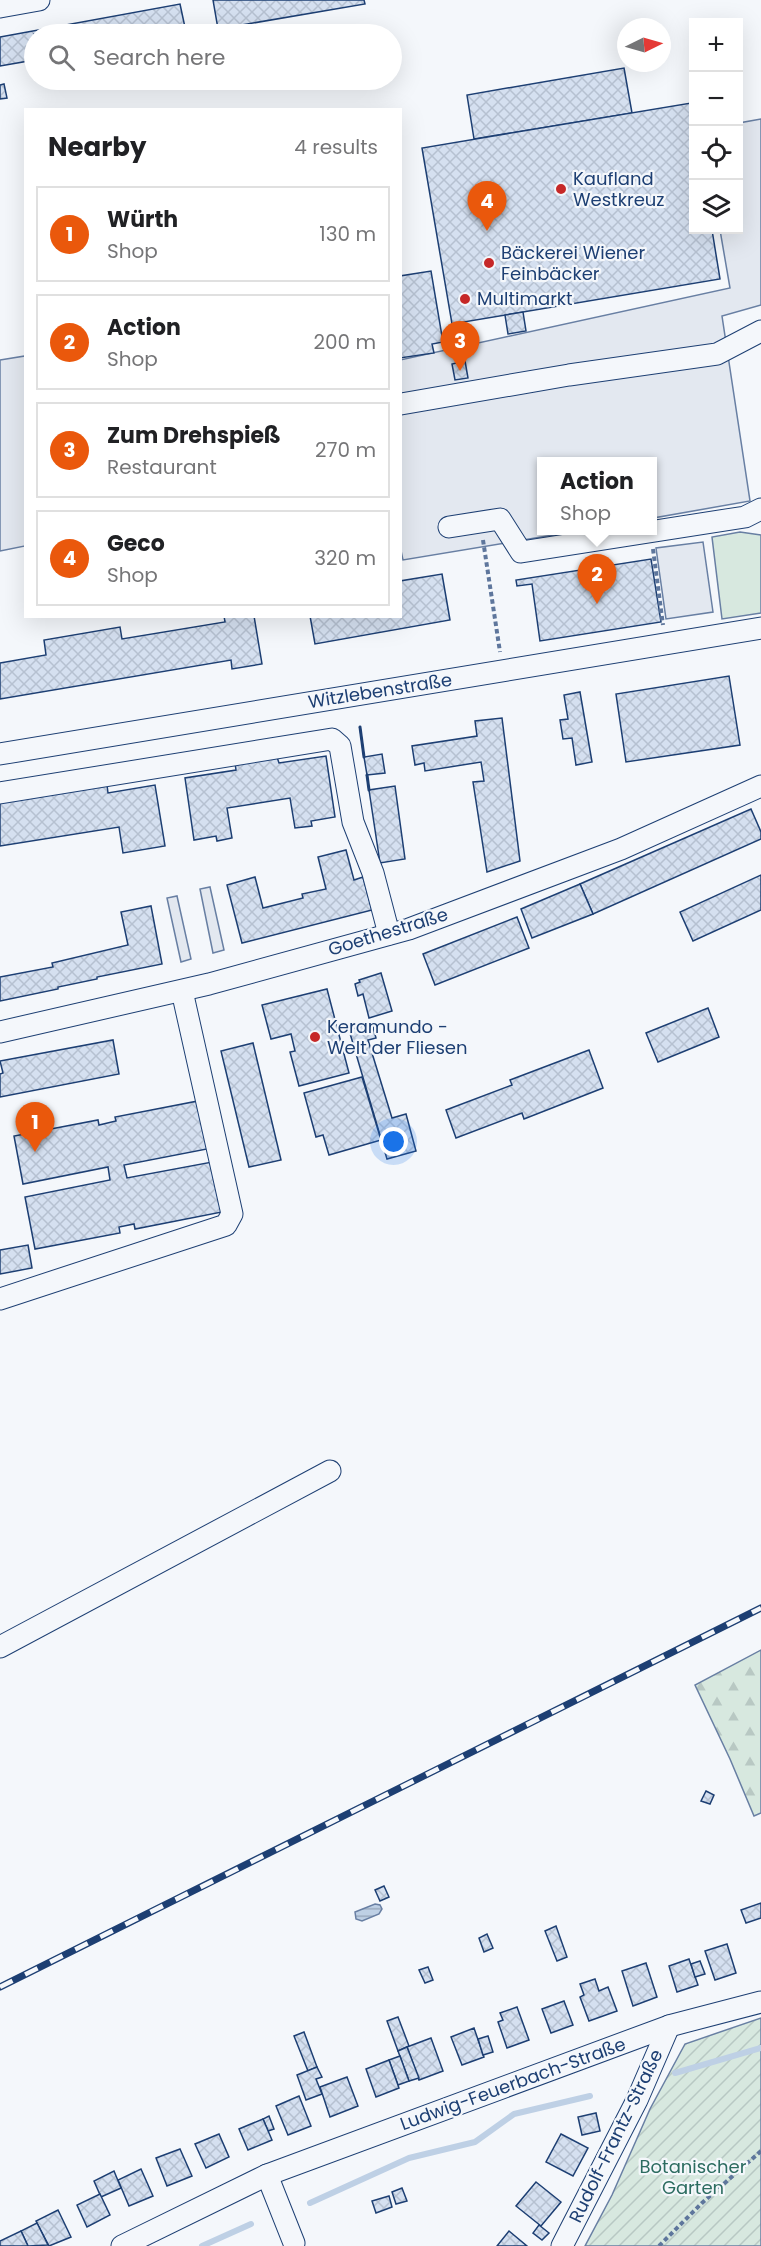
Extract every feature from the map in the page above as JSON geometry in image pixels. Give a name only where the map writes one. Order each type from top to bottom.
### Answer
[{"type":"street","points":[[0,7],[39,0]]},
{"type":"street","points":[[402,404],[569,375],[717,354],[761,331]]},
{"type":"street","points":[[657,530],[755,515]]},
{"type":"street","points":[[449,527],[500,519],[521,552],[625,535]]},
{"type":"street","name":"Witzlebenstraße","points":[[0,754],[761,628]]},
{"type":"street","points":[[0,793],[332,740],[340,746],[352,822],[373,873],[390,934]]},
{"type":"street","name":"Goethestraße","points":[[0,1032],[182,991],[390,934],[621,849],[761,786]]},
{"type":"street","points":[[0,1299],[226,1225],[232,1214],[182,991]]},
{"type":"street","points":[[0,1647],[330,1471]]},
{"type":"street","name":"Ludwig-Feuerbach-Straße","points":[[122,2246],[267,2175],[669,2026],[761,2002]]},
{"type":"street","name":"Rudolf-Frantz-Straße","points":[[562,2246],[637,2100],[669,2026]]},
{"type":"street","points":[[267,2175],[294,2243]]},
{"type":"path","points":[[480,522],[503,671]]},
{"type":"path","points":[[651,535],[666,644]]},
{"type":"path","points":[[659,2246],[702,2203],[761,2151]]},
{"type":"green space","points":[[740,532],[761,535],[761,613],[722,619],[712,537]]},
{"type":"green space","points":[[761,1650],[761,1813],[754,1816],[695,1685]]},
{"type":"green space","name":"Botanischer Garten","points":[[761,2018],[761,2246],[585,2246],[612,2195],[650,2109],[685,2044]]},
{"type":"shaded area","points":[[761,119],[761,305],[722,316],[750,501],[657,517],[657,457],[537,457],[537,535],[553,535],[403,560],[402,360],[730,288],[721,234],[743,234],[743,122]]},
{"type":"shaded area","points":[[24,356],[24,546],[0,551],[0,360]]},
{"type":"shaded area","points":[[703,542],[713,612],[666,619],[656,548]]},
{"type":"shaded area","points":[[210,887],[224,950],[213,953],[200,889]]},
{"type":"shaded area","points":[[177,896],[191,959],[181,962],[167,898]]},
{"type":"water","points":[[375,1904],[380,1905],[382,1909],[379,1914],[362,1921],[356,1919],[355,1912]]},
{"type":"building","points":[[213,0],[364,0],[365,4],[247,24],[217,24]]},
{"type":"building","points":[[180,4],[184,24],[71,24]]},
{"type":"building","points":[[24,33],[24,62],[0,66],[0,37]]},
{"type":"building","points":[[617,69],[617,72],[625,72],[632,113],[474,139],[467,95]]},
{"type":"building","points":[[4,84],[7,98],[0,99],[0,85]]},
{"type":"building","name":"Kaufland Westkreuz","points":[[689,103],[689,234],[713,234],[720,279],[452,324],[422,148]]},
{"type":"building","points":[[431,271],[443,342],[432,344],[434,353],[402,358],[402,276]]},
{"type":"building","points":[[523,312],[526,331],[508,334],[505,315]]},
{"type":"building","points":[[465,361],[468,378],[455,380],[452,364]]},
{"type":"building","points":[[651,559],[661,622],[540,641],[532,584],[517,586],[516,580]]},
{"type":"building","points":[[442,574],[450,620],[315,644],[310,618],[402,618],[402,581]]},
{"type":"building","points":[[224,618],[254,618],[262,664],[232,669],[231,660],[0,699],[0,663],[46,655],[44,640],[120,627],[122,639],[225,622]]},
{"type":"building","points":[[729,676],[740,745],[626,762],[616,694]]},
{"type":"building","points":[[580,692],[592,762],[576,765],[572,738],[563,739],[560,720],[568,719],[564,695]]},
{"type":"building","points":[[502,718],[520,861],[487,872],[473,782],[484,781],[481,762],[425,771],[424,763],[415,765],[412,746],[477,736],[475,721]]},
{"type":"building","points":[[382,754],[385,773],[367,775],[364,757]]},
{"type":"building","points":[[326,756],[335,817],[311,821],[312,826],[295,828],[290,798],[227,808],[232,838],[217,841],[216,836],[194,840],[185,778],[236,770],[235,763],[277,757],[279,763]]},
{"type":"building","points":[[107,785],[108,793],[155,785],[165,846],[123,853],[119,827],[0,846],[0,803]]},
{"type":"building","points":[[395,786],[405,859],[380,863],[369,790]]},
{"type":"building","points":[[751,809],[761,832],[761,839],[593,914],[580,884]]},
{"type":"building","points":[[346,850],[354,880],[363,877],[372,910],[242,943],[227,885],[255,877],[263,908],[303,898],[302,894],[326,889],[318,857]]},
{"type":"building","points":[[761,875],[761,910],[693,941],[680,912]]},
{"type":"building","points":[[580,884],[593,914],[532,938],[521,909]]},
{"type":"building","points":[[151,906],[162,964],[0,1001],[0,977],[53,967],[52,963],[128,945],[121,912]]},
{"type":"building","points":[[517,917],[529,948],[435,985],[423,954]]},
{"type":"building","points":[[381,973],[392,1011],[369,1018],[363,994],[358,996],[355,984],[360,982],[359,980]]},
{"type":"building","name":"Keramundo - Welt der Fliesen","points":[[327,989],[349,1073],[299,1086],[290,1052],[295,1051],[291,1034],[271,1039],[262,1005]]},
{"type":"building","points":[[708,1008],[719,1037],[658,1062],[646,1033]]},
{"type":"building","points":[[372,1023],[376,1038],[368,1040],[392,1118],[406,1114],[416,1151],[387,1159],[349,1030]]},
{"type":"building","points":[[113,1040],[119,1074],[0,1097],[0,1074],[3,1073],[0,1061]]},
{"type":"building","points":[[253,1043],[281,1160],[249,1167],[221,1051]]},
{"type":"building","points":[[589,1050],[603,1088],[524,1119],[522,1113],[456,1138],[446,1110],[512,1085],[510,1080]]},
{"type":"building","points":[[362,1077],[381,1140],[329,1155],[323,1135],[316,1137],[304,1093]]},
{"type":"building","points":[[198,1101],[207,1149],[124,1165],[127,1178],[212,1162],[222,1212],[135,1229],[134,1224],[119,1227],[120,1233],[35,1249],[25,1197],[110,1180],[108,1167],[23,1184],[14,1136],[98,1120],[99,1125],[116,1121],[115,1117]]},
{"type":"building","points":[[28,1245],[32,1268],[0,1274],[0,1250]]},
{"type":"building","points":[[706,1791],[714,1795],[710,1804],[701,1801]]},
{"type":"building","points":[[384,1886],[389,1897],[380,1901],[375,1890]]},
{"type":"building","points":[[761,1903],[761,1918],[746,1923],[741,1910]]},
{"type":"building","points":[[556,1926],[567,1957],[557,1961],[545,1931]]},
{"type":"building","points":[[487,1934],[493,1948],[484,1952],[479,1938]]},
{"type":"building","points":[[727,1944],[736,1973],[715,1980],[705,1951]]},
{"type":"building","points":[[689,1959],[698,1985],[677,1992],[669,1966]]},
{"type":"building","points":[[700,1961],[705,1974],[695,1977],[691,1964]]},
{"type":"building","points":[[646,1963],[657,1997],[633,2006],[622,1971]]},
{"type":"building","points":[[428,1967],[433,1980],[425,1983],[419,1970]]},
{"type":"building","points":[[595,1979],[599,1991],[608,1987],[617,2011],[589,2021],[580,1997],[584,1995],[580,1984]]},
{"type":"building","points":[[564,2001],[573,2025],[551,2033],[542,2009]]},
{"type":"building","points":[[517,2007],[529,2040],[507,2048],[498,2022],[503,2020],[500,2013]]},
{"type":"building","points":[[398,2017],[409,2046],[398,2051],[387,2021]]},
{"type":"building","points":[[474,2028],[484,2057],[462,2065],[451,2037]]},
{"type":"building","points":[[304,2032],[317,2067],[308,2071],[294,2036]]},
{"type":"building","points":[[488,2036],[493,2052],[483,2055],[478,2039]]},
{"type":"building","points":[[431,2038],[443,2071],[419,2080],[407,2047]]},
{"type":"building","points":[[407,2047],[419,2078],[409,2081],[398,2051]]},
{"type":"building","points":[[400,2056],[409,2081],[398,2085],[389,2060]]},
{"type":"building","points":[[389,2060],[399,2088],[376,2097],[366,2069]]},
{"type":"building","points":[[317,2067],[322,2077],[316,2079],[322,2094],[306,2100],[297,2075]]},
{"type":"building","points":[[347,2077],[358,2106],[330,2117],[320,2087]]},
{"type":"building","points":[[299,2096],[311,2126],[288,2135],[276,2106]]},
{"type":"building","points":[[596,2113],[600,2131],[582,2135],[578,2117]]},
{"type":"building","points":[[269,2116],[274,2129],[268,2131],[263,2119]]},
{"type":"building","points":[[263,2119],[272,2140],[248,2150],[239,2129]]},
{"type":"building","points":[[219,2134],[229,2157],[206,2168],[195,2144]]},
{"type":"building","points":[[561,2134],[588,2148],[573,2176],[546,2162]]},
{"type":"building","points":[[180,2149],[192,2176],[167,2186],[156,2158]]},
{"type":"building","points":[[141,2169],[153,2196],[129,2206],[118,2180]]},
{"type":"building","points":[[114,2171],[121,2188],[101,2197],[94,2181]]},
{"type":"building","points":[[536,2182],[561,2202],[541,2226],[516,2206]]},
{"type":"building","points":[[402,2188],[407,2201],[396,2204],[392,2192]]},
{"type":"building","points":[[100,2194],[110,2215],[87,2227],[77,2205]]},
{"type":"building","points":[[389,2196],[392,2207],[376,2213],[372,2201]]},
{"type":"building","points":[[58,2210],[71,2237],[49,2246],[36,2221]]},
{"type":"building","points":[[37,2223],[48,2245],[28,2246],[21,2231]]},
{"type":"building","points":[[539,2225],[549,2233],[542,2240],[533,2233]]},
{"type":"building","points":[[21,2231],[28,2246],[0,2246],[0,2241]]},
{"type":"building","points":[[509,2231],[527,2246],[497,2246]]},
{"type":"waterway","points":[[675,2073],[761,2048]]},
{"type":"waterway","points":[[310,2203],[409,2158],[475,2142],[514,2114],[590,2096]]},
{"type":"waterway","points":[[202,2246],[251,2224]]},
{"type":"railway","points":[[0,1987],[761,1608]]},
{"type":"wall","points":[[360,727],[364,757]]},
{"type":"wall","points":[[367,775],[369,790]]},
{"type":"place","name":"Kaufland Westkreuz","points":[[561,189]]},
{"type":"place","name":"Geco","points":[[487,231]]},
{"type":"place","name":"Bäckerei Wiener Feinbäcker","points":[[489,263]]},
{"type":"place","name":"Multimarkt","points":[[465,299]]},
{"type":"place","name":"Zum Drehspieß","points":[[460,371]]},
{"type":"place","name":"Action","points":[[597,604]]},
{"type":"place","name":"Keramundo - Welt der Fliesen","points":[[315,1037]]},
{"type":"place","name":"Würth","points":[[35,1152]]}]
